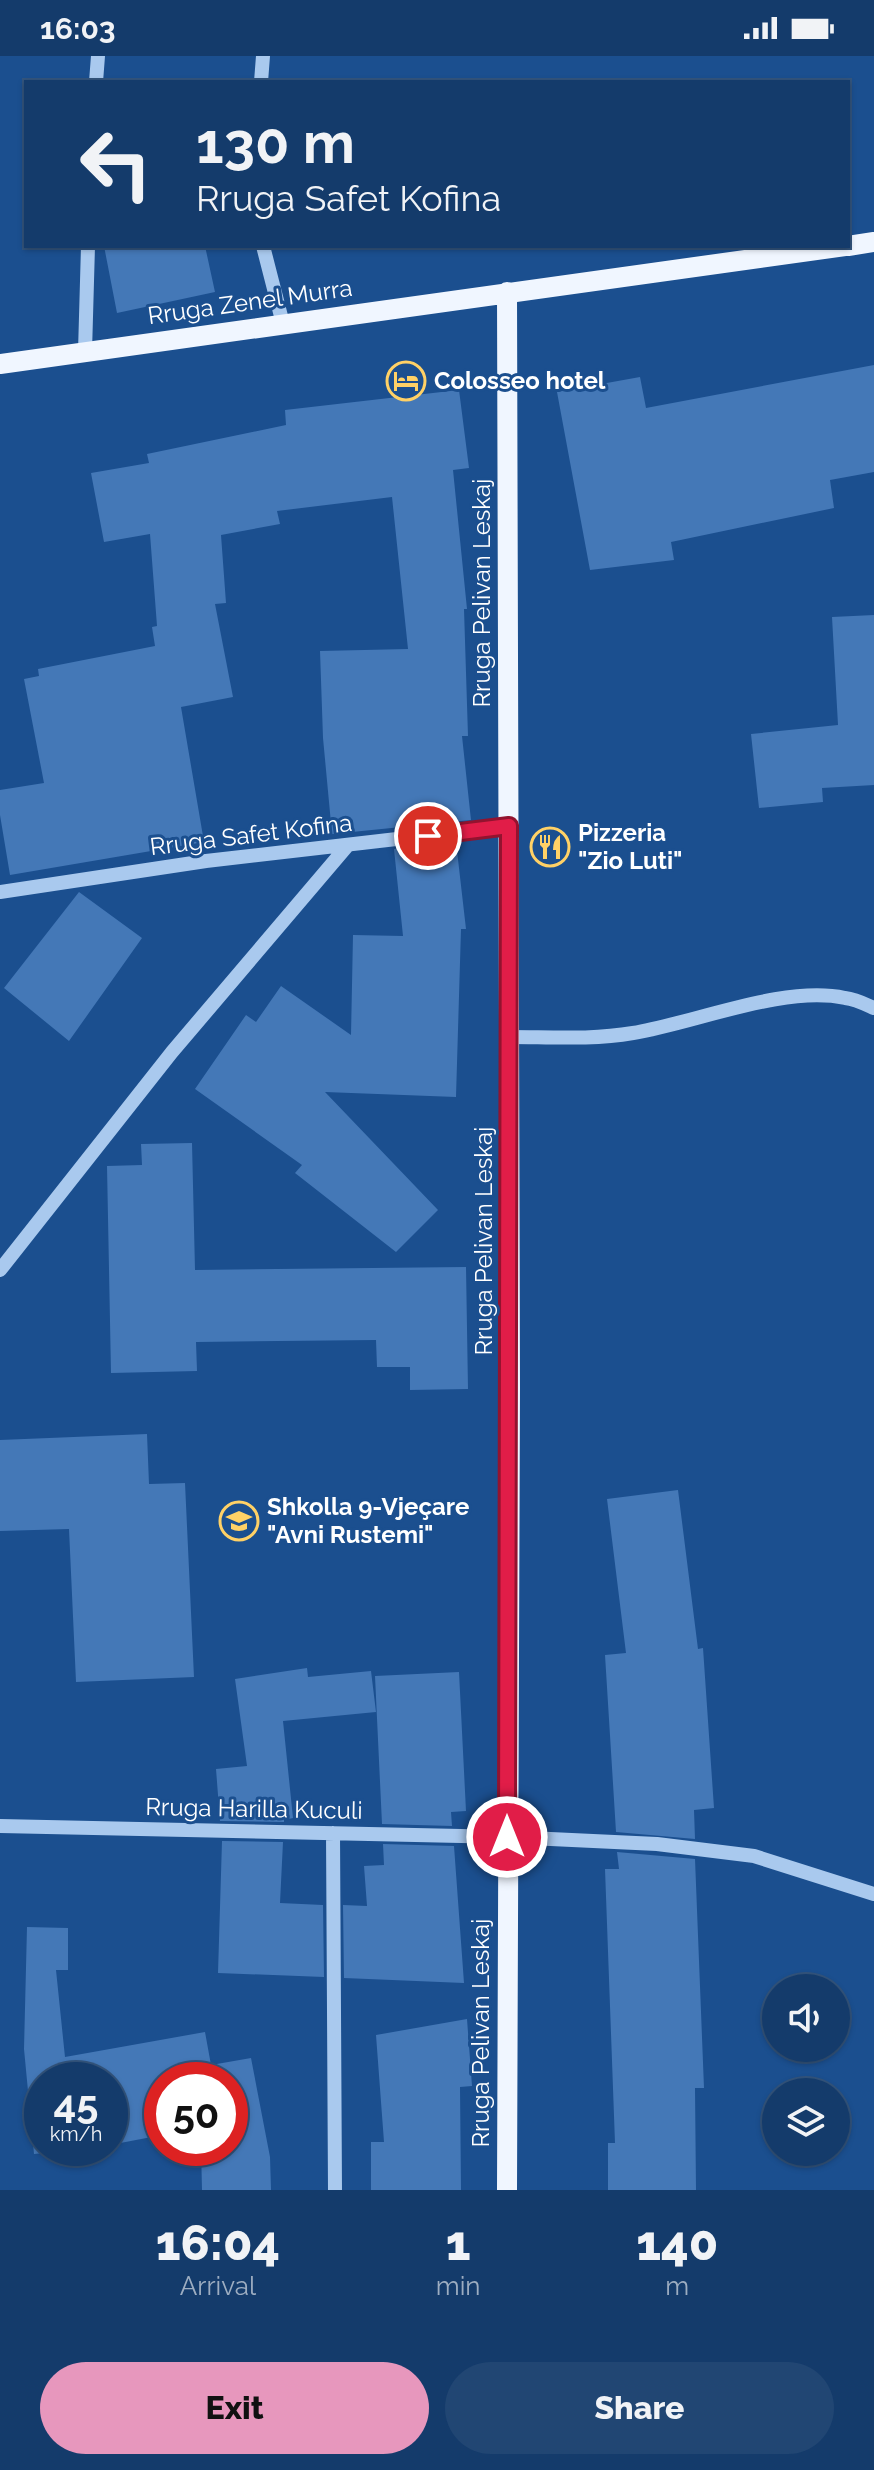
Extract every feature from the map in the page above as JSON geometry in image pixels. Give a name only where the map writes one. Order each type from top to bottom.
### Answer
[{"type":"main road","name":"Rruga Zenel Murra","points":[[850,246],[874,242]]},
{"type":"main road","name":"Rruga Zenel Murra","points":[[0,364],[832,248]]},
{"type":"main road","name":"Rruga Pelivan Leskaj","points":[[507,292],[510,1037],[507,2190]]},
{"type":"street","points":[[96,80],[98,56]]},
{"type":"street","points":[[261,80],[263,56]]},
{"type":"street","points":[[85,352],[88,248]]},
{"type":"street","points":[[264,248],[283,324]]},
{"type":"street","name":"Rruga Safet Kofina","points":[[0,892],[206,861],[509,826]]},
{"type":"street","points":[[0,1270],[172,1052],[348,845]]},
{"type":"street","points":[[510,1037],[590,1037],[633,1033],[729,1009],[804,996],[844,997],[874,1008]]},
{"type":"street","name":"Rruga Harilla Kuculi","points":[[0,1826],[507,1837],[657,1844],[754,1856],[874,1894]]},
{"type":"street","points":[[333,1833],[335,2190]]},
{"type":"building","points":[[104,248],[205,248],[215,292],[117,313]]},
{"type":"building","points":[[874,365],[874,472],[830,480],[834,508],[671,542],[674,560],[590,570],[557,392],[640,377],[646,408]]},
{"type":"building","points":[[459,390],[469,468],[453,470],[467,609],[464,609],[468,736],[462,736],[471,820],[332,834],[323,738],[320,651],[408,649],[392,497],[277,511],[280,524],[221,535],[226,603],[215,604],[233,697],[181,707],[204,842],[10,875],[0,815],[0,790],[44,783],[24,679],[39,676],[38,669],[155,646],[152,627],[157,626],[150,534],[104,542],[91,473],[149,463],[147,454],[286,425],[285,410]]},
{"type":"building","points":[[874,615],[874,785],[822,788],[823,802],[759,808],[751,734],[838,725],[832,617]]},
{"type":"building","points":[[456,842],[466,929],[461,929],[456,1097],[325,1092],[438,1210],[396,1252],[295,1173],[302,1165],[195,1089],[246,1015],[256,1022],[281,986],[351,1035],[353,935],[403,936],[394,849]]},
{"type":"building","points":[[79,892],[142,938],[69,1041],[4,988]]},
{"type":"building","points":[[192,1143],[195,1270],[466,1267],[468,1389],[410,1390],[410,1367],[377,1367],[376,1340],[196,1342],[197,1371],[111,1373],[107,1166],[142,1165],[141,1144]]},
{"type":"building","points":[[147,1434],[149,1484],[185,1483],[194,1677],[76,1682],[69,1529],[0,1531],[0,1440]]},
{"type":"building","points":[[678,1490],[698,1649],[703,1648],[714,1808],[694,1810],[695,1839],[616,1832],[605,1655],[626,1653],[607,1499]]},
{"type":"building","points":[[307,1668],[308,1677],[371,1671],[376,1712],[283,1721],[293,1818],[284,1822],[220,1821],[216,1769],[247,1766],[235,1679]]},
{"type":"building","points":[[459,1672],[466,1811],[451,1812],[452,1826],[382,1824],[375,1676]]},
{"type":"building","points":[[222,1841],[283,1842],[280,1903],[323,1905],[324,1977],[218,1973]]},
{"type":"building","points":[[383,1844],[454,1846],[464,1983],[344,1978],[343,1905],[367,1906],[364,1866],[384,1865]]},
{"type":"building","points":[[617,1852],[695,1859],[704,2088],[695,2088],[696,2190],[608,2190],[608,2143],[615,2143],[605,1869],[619,1869]]},
{"type":"building","points":[[27,1927],[68,1928],[68,1970],[56,1970],[65,2057],[205,2032],[210,2062],[144,2062],[144,2138],[128,2142],[128,2062],[25,2062]]},
{"type":"building","points":[[467,2019],[472,2086],[460,2087],[461,2190],[371,2190],[371,2142],[384,2142],[376,2035]]},
{"type":"building","points":[[251,2058],[270,2157],[271,2190],[202,2190],[201,2166],[248,2166],[248,2062],[228,2062]]},
{"type":"place","name":"Colosseo hotel","points":[[406,381]]},
{"type":"place","name":"Pizzeria \"Zio Luti\"","points":[[550,847]]},
{"type":"place","name":"Shkolla 9-Vjeçare \"Avni Rustemi\"","points":[[239,1521]]},
{"type":"route","points":[[428,836],[509,826],[507,1837]]}]
